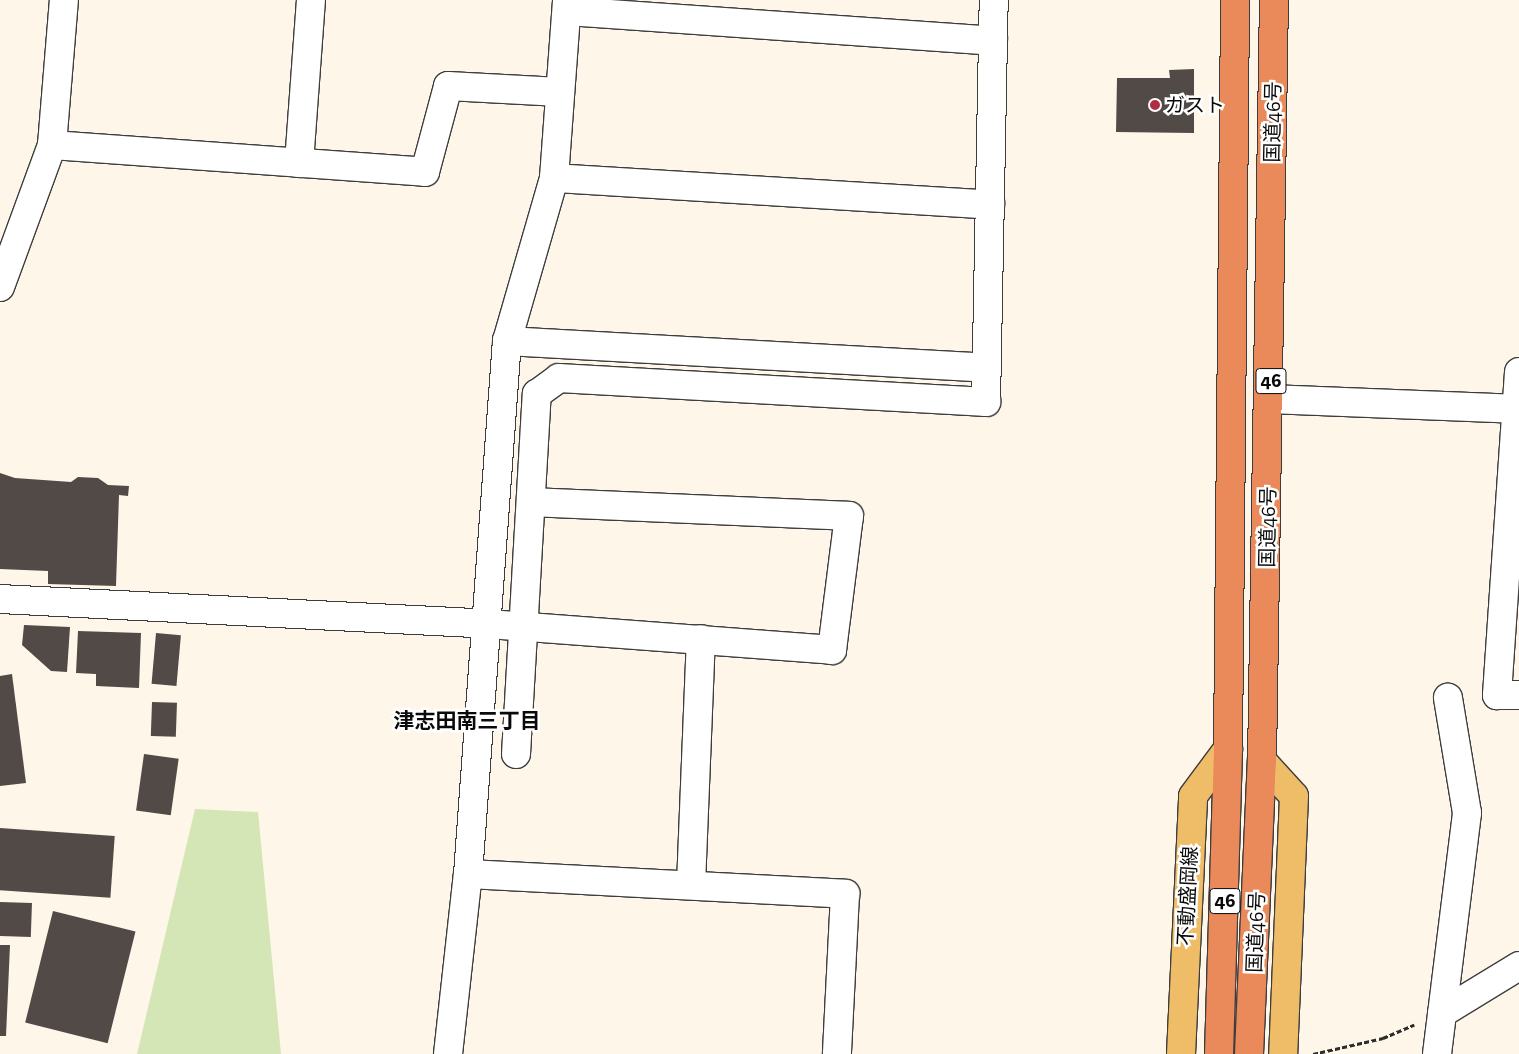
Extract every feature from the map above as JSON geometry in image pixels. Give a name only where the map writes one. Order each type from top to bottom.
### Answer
[{"type":"highway","name":"国道46号","points":[[1219,1054],[1228,749],[1235,0]]},
{"type":"highway","name":"国道46号","points":[[1249,1054],[1262,761],[1270,399],[1274,0]]},
{"type":"main road","name":"不動盛岡線","points":[[1181,1054],[1193,796],[1228,749]]},
{"type":"main road","points":[[1262,761],[1294,796],[1283,1054]]},
{"type":"street","points":[[0,287],[52,145],[64,0]]},
{"type":"street","points":[[299,163],[311,0]]},
{"type":"street","points":[[516,754],[537,394],[559,378],[986,402],[994,0]]},
{"type":"street","points":[[448,1054],[468,874],[489,624],[507,341],[554,178],[567,5],[993,42]]},
{"type":"street","points":[[52,145],[425,172],[448,86],[560,92]]},
{"type":"street","points":[[554,178],[990,205]]},
{"type":"street","points":[[507,341],[986,368]]},
{"type":"street","points":[[1519,372],[1516,443],[1497,695],[1519,694]]},
{"type":"street","points":[[1270,399],[1517,409]]},
{"type":"street","points":[[0,599],[489,624],[832,650],[848,516],[532,502]]},
{"type":"street","points":[[691,885],[701,639]]},
{"type":"street","points":[[1441,1053],[1442,1012],[1466,813],[1448,698]]},
{"type":"street","points":[[468,874],[845,894],[837,1054]]},
{"type":"street","points":[[1442,1012],[1519,966]]},
{"type":"path","points":[[1313,1054],[1383,1038],[1442,1012]]},
{"type":"green space","points":[[195,809],[258,812],[281,1054],[137,1054]]},
{"type":"building","name":"ガスト","points":[[1194,69],[1194,133],[1116,132],[1117,78],[1170,78],[1169,70]]},
{"type":"building","points":[[0,473],[15,478],[71,482],[78,477],[98,478],[108,485],[129,486],[128,496],[119,495],[116,586],[48,584],[48,571],[0,569]]},
{"type":"building","points":[[24,625],[70,627],[67,672],[51,671],[22,645]]},
{"type":"building","points":[[78,631],[141,633],[139,688],[96,686],[96,674],[76,673]]},
{"type":"building","points":[[156,633],[181,635],[176,686],[152,684]]},
{"type":"building","points":[[12,674],[26,783],[0,786],[0,676]]},
{"type":"building","points":[[152,702],[177,703],[176,737],[151,736]]},
{"type":"building","points":[[144,754],[179,759],[171,815],[136,810]]},
{"type":"building","points":[[0,828],[115,836],[110,898],[0,890]]},
{"type":"building","points":[[0,902],[32,903],[31,937],[0,936]]},
{"type":"building","points":[[53,911],[135,932],[108,1043],[25,1023]]},
{"type":"building","points":[[0,945],[10,945],[6,1036],[0,1036]]},
{"type":"place","name":"ガスト","points":[[1155,105]]},
{"type":"district","name":"津志田南三丁目","points":[[467,721]]}]
